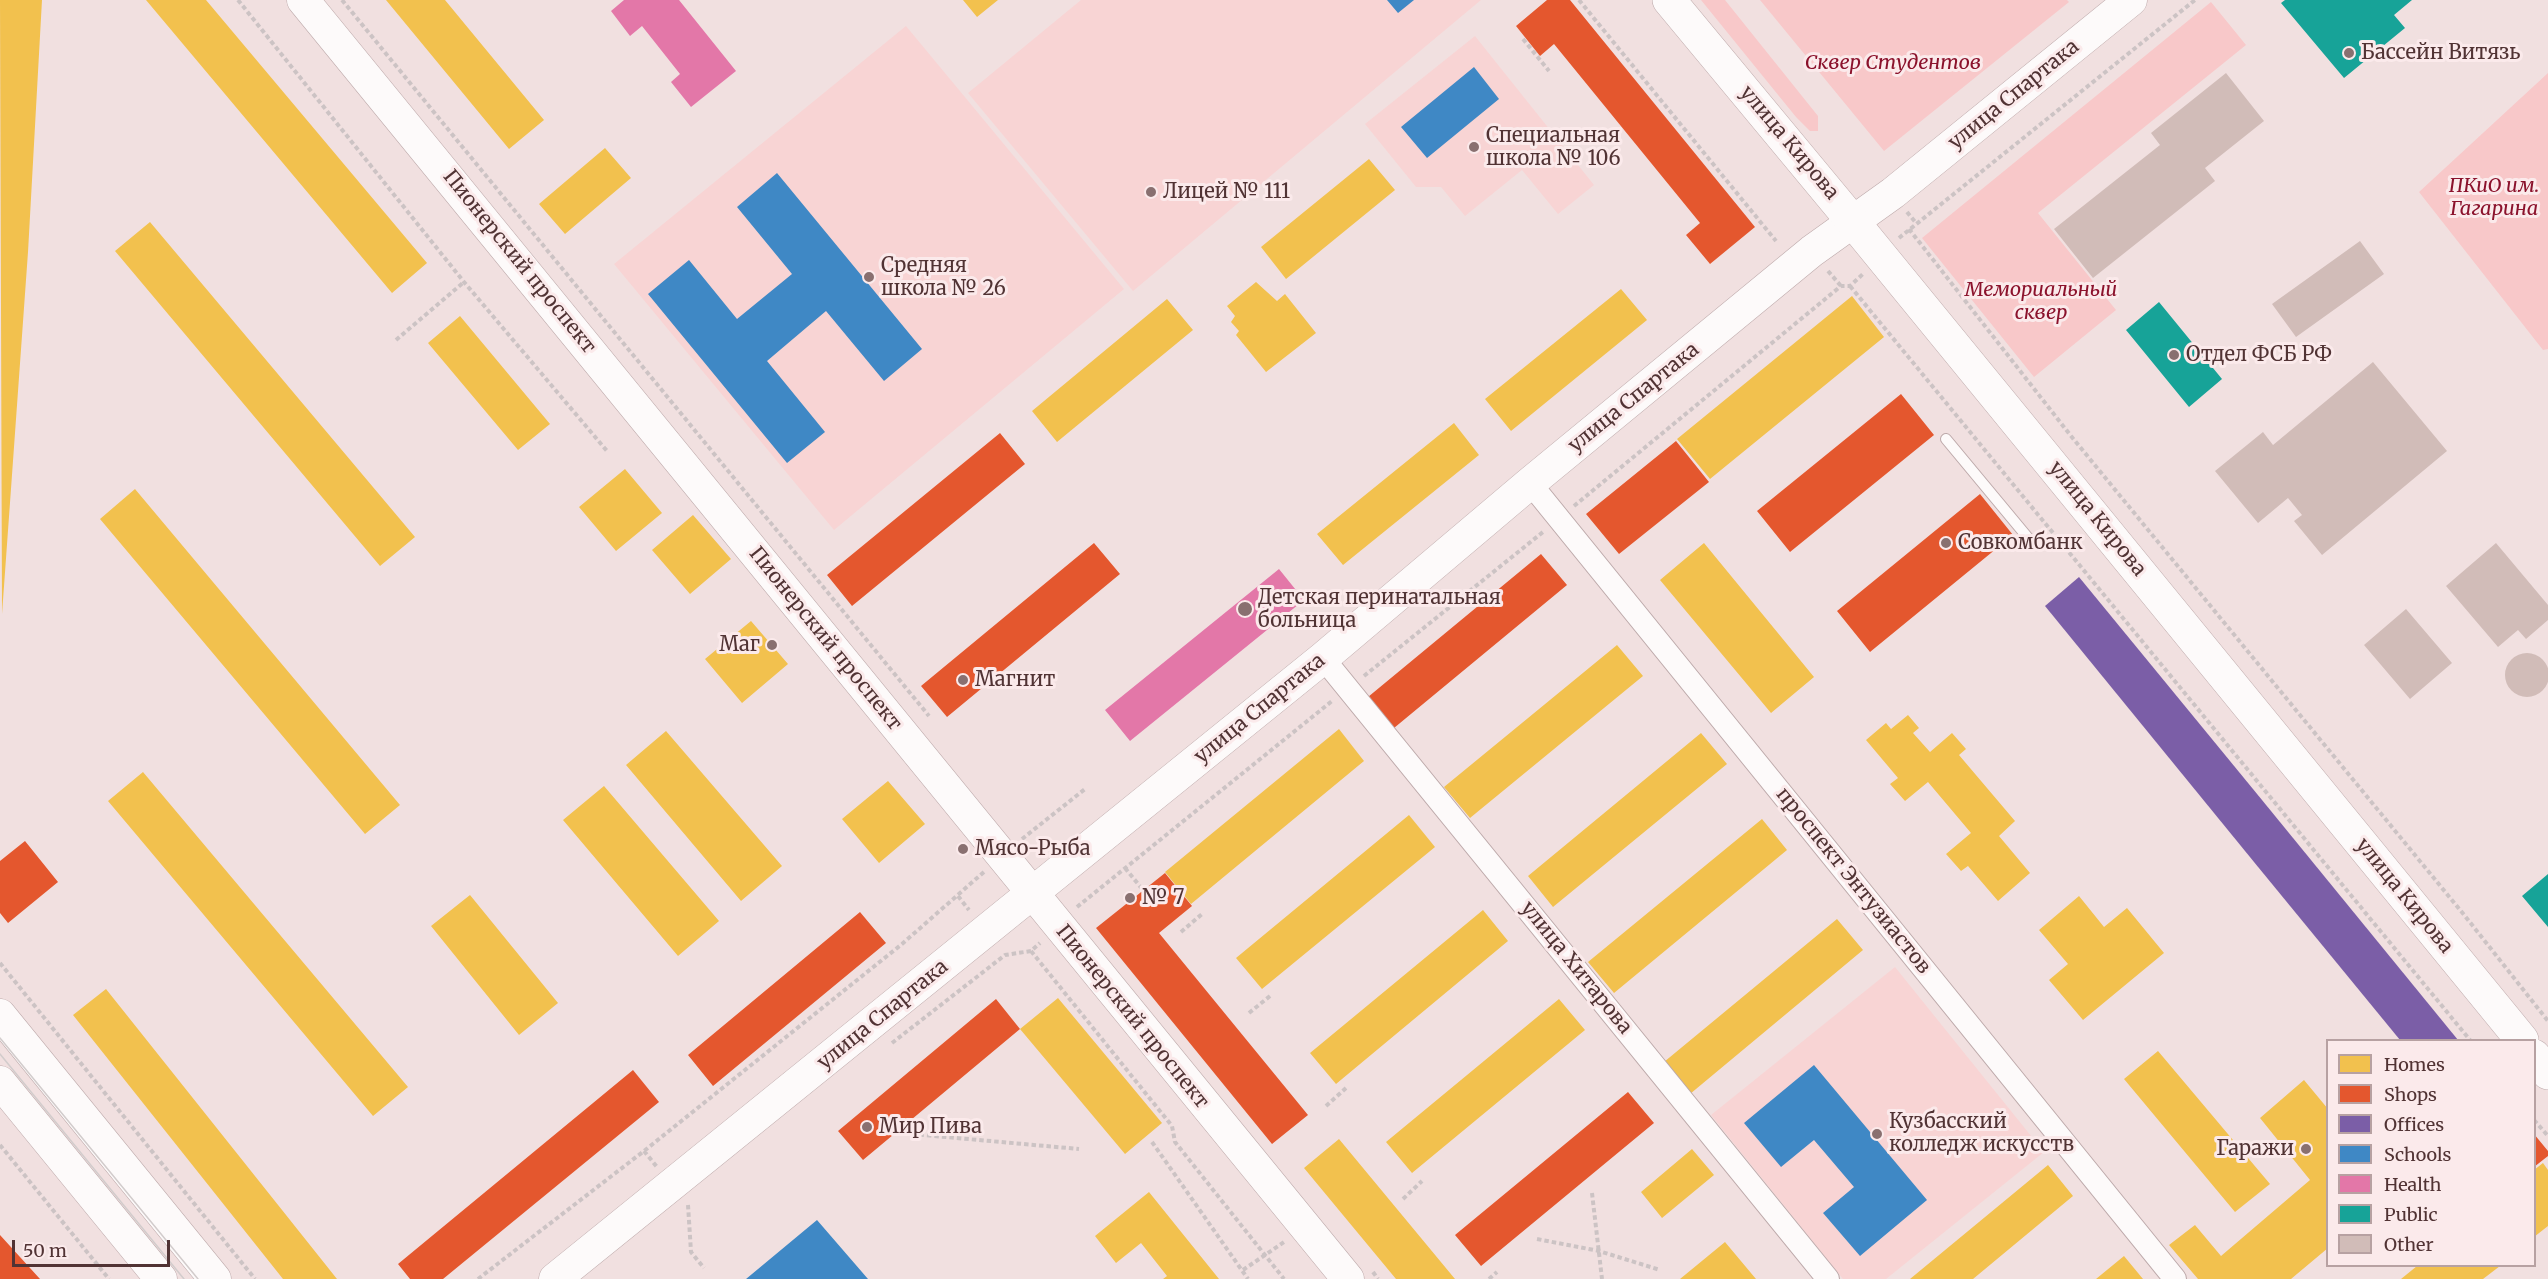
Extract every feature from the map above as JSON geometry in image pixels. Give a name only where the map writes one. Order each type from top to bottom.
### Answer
[{"type":"main road","name":"улица Кирова","points":[[1669,0],[1854,222],[2520,1039]]},
{"type":"main road","points":[[2536,1057],[2548,1073]]},
{"type":"street","name":"Пионерский проспект","points":[[303,0],[1034,894],[1059,929],[1348,1279]]},
{"type":"street","name":"улица Спартака","points":[[555,1279],[1034,894],[1323,658],[1530,483],[1803,259],[1854,222],[2131,0]]},
{"type":"street","name":"проспект Энтузиастов","points":[[1530,483],[2175,1279]]},
{"type":"street","name":"улица Хитарова","points":[[1323,658],[1828,1279]]},
{"type":"street","points":[[0,1015],[215,1279]]},
{"type":"street","points":[[0,1082],[161,1279]]},
{"type":"lane","points":[[1946,439],[2029,539]]},
{"type":"path","points":[[238,0],[464,282],[607,451]]},
{"type":"path","points":[[342,0],[928,716]]},
{"type":"path","points":[[1579,0],[1776,241]]},
{"type":"path","points":[[882,1050],[1005,956],[1031,951],[1059,929],[1076,915],[1077,905],[1559,519],[1841,286],[1850,286],[1909,229],[2195,0]]},
{"type":"path","points":[[1523,39],[1549,70]]},
{"type":"path","points":[[1909,229],[2071,436],[2465,916],[2548,1022]]},
{"type":"path","points":[[396,340],[464,282]]},
{"type":"path","points":[[1850,286],[2468,1039]]},
{"type":"path","points":[[478,1279],[644,1151],[902,944],[1002,856],[1085,789]]},
{"type":"path","points":[[1125,868],[1143,890]]},
{"type":"path","points":[[1181,932],[1202,914]]},
{"type":"path","points":[[1031,951],[1172,1126],[1175,1142],[1284,1279]]},
{"type":"path","points":[[0,963],[255,1279]]},
{"type":"path","points":[[1249,1013],[1269,996]]},
{"type":"path","points":[[1326,1106],[1346,1088]]},
{"type":"path","points":[[2536,1121],[2548,1136]]},
{"type":"path","points":[[912,1134],[1079,1149]]},
{"type":"path","points":[[1152,1142],[1248,1279]]},
{"type":"path","points":[[0,1145],[109,1279]]},
{"type":"path","points":[[1403,1199],[1422,1181]]},
{"type":"path","points":[[1592,1192],[1602,1279]]},
{"type":"path","points":[[679,1212],[697,1197]]},
{"type":"path","points":[[1243,1270],[1266,1256],[1304,1226]]},
{"type":"path","points":[[1537,1239],[1599,1251],[1660,1270]]},
{"type":"path","points":[[1489,1279],[1497,1272]]},
{"type":"shaded area","name":"Лицей № 111","points":[[1081,0],[1481,0],[1133,291],[968,93]]},
{"type":"shaded area","name":"Средняя школа № 26","points":[[906,26],[1124,289],[834,530],[614,264]]},
{"type":"shaded area","name":"Специальная школа № 106","points":[[1475,36],[1594,185],[1558,214],[1522,170],[1465,216],[1441,187],[1416,187],[1365,124]]},
{"type":"shaded area","name":"Кузбасский колледж искусств","points":[[1895,967],[2044,1152],[1886,1279],[1843,1279],[1711,1115]]},
{"type":"green space","points":[[1701,0],[1725,0],[1818,116],[1818,131],[1810,131],[1796,117]]},
{"type":"green space","name":"Сквер Студентов","points":[[1760,0],[2067,0],[2069,2],[1884,151]]},
{"type":"green space","name":"Мемориальный сквер","points":[[2211,2],[2246,45],[2038,213],[2116,310],[2034,377],[1922,238]]},
{"type":"green space","name":"ПКиО им. Гагарина","points":[[2548,73],[2548,349],[2543,350],[2419,192]]},
{"type":"building: Homes","points":[[0,0],[42,0],[28,252],[2,614]]},
{"type":"building: Homes","points":[[146,0],[206,0],[427,263],[392,293]]},
{"type":"building: Homes","points":[[386,0],[445,0],[544,120],[509,149]]},
{"type":"building: Homes","points":[[963,0],[998,0],[977,17]]},
{"type":"building: Homes","points":[[605,148],[631,178],[565,234],[539,204]]},
{"type":"building: Homes","points":[[1369,159],[1395,190],[1286,279],[1261,247]]},
{"type":"building: Homes","points":[[150,222],[415,537],[380,566],[115,251]]},
{"type":"building: Homes","points":[[1256,282],[1277,301],[1285,294],[1316,333],[1266,372],[1236,335],[1239,331],[1231,322],[1235,316],[1227,306]]},
{"type":"building: Homes","points":[[1621,289],[1647,320],[1511,431],[1485,399]]},
{"type":"building: Homes","points":[[1852,296],[1884,337],[1710,479],[1677,439]]},
{"type":"building: Homes","points":[[1167,299],[1193,330],[1057,442],[1032,411]]},
{"type":"building: Homes","points":[[460,316],[550,424],[518,450],[428,343]]},
{"type":"building: Homes","points":[[1454,423],[1479,455],[1343,565],[1317,534]]},
{"type":"building: Homes","points":[[625,469],[662,513],[616,551],[579,507]]},
{"type":"building: Homes","points":[[135,489],[400,805],[365,834],[100,519]]},
{"type":"building: Homes","points":[[693,515],[731,559],[690,594],[652,550]]},
{"type":"building: Homes","points":[[1704,543],[1814,677],[1771,713],[1660,580]]},
{"type":"building: Homes","points":[[751,621],[788,664],[742,703],[705,659]]},
{"type":"building: Homes","points":[[1617,645],[1643,676],[1470,818],[1444,787]]},
{"type":"building: Homes","points":[[1908,715],[1919,728],[1913,733],[1930,752],[1952,733],[1966,749],[1959,755],[2015,821],[1999,836],[2030,873],[1998,901],[1968,866],[1961,871],[1946,854],[1971,833],[1928,782],[1905,801],[1890,784],[1898,778],[1866,740],[1886,723],[1891,729]]},
{"type":"building: Homes","points":[[1339,729],[1364,761],[1191,904],[1165,872]]},
{"type":"building: Homes","points":[[666,731],[782,866],[741,901],[626,765]]},
{"type":"building: Homes","points":[[1701,733],[1727,764],[1553,907],[1528,876]]},
{"type":"building: Homes","points":[[143,772],[408,1087],[373,1116],[108,801]]},
{"type":"building: Homes","points":[[888,781],[925,824],[879,863],[842,819]]},
{"type":"building: Homes","points":[[604,786],[719,921],[678,956],[563,820]]},
{"type":"building: Homes","points":[[1409,815],[1435,847],[1262,989],[1236,958]]},
{"type":"building: Homes","points":[[1762,819],[1787,850],[1614,993],[1588,962]]},
{"type":"building: Homes","points":[[470,895],[558,1003],[519,1035],[431,926]]},
{"type":"building: Homes","points":[[2079,896],[2104,927],[2127,908],[2164,953],[2083,1020],[2049,980],[2068,964],[2039,930]]},
{"type":"building: Homes","points":[[1483,910],[1508,941],[1336,1084],[1310,1053]]},
{"type":"building: Homes","points":[[1837,919],[1863,950],[1690,1094],[1664,1062]]},
{"type":"building: Homes","points":[[106,989],[337,1279],[283,1279],[73,1015]]},
{"type":"building: Homes","points":[[1058,998],[1162,1123],[1125,1154],[1020,1029]]},
{"type":"building: Homes","points":[[1559,999],[1585,1030],[1412,1173],[1386,1142]]},
{"type":"building: Homes","points":[[2158,1051],[2270,1184],[2235,1212],[2124,1079]]},
{"type":"building: Homes","name":"Гаражи","points":[[2304,1080],[2326,1107],[2326,1250],[2291,1279],[2198,1279],[2169,1245],[2195,1225],[2221,1256],[2310,1180],[2260,1118]]},
{"type":"building: Homes","points":[[1339,1139],[1455,1279],[1396,1279],[1304,1168]]},
{"type":"building: Homes","points":[[1692,1149],[1714,1175],[1662,1218],[1641,1192]]},
{"type":"building: Homes","points":[[2543,1163],[2548,1170],[2548,1226],[2536,1235],[2536,1168]]},
{"type":"building: Homes","points":[[2048,1165],[2073,1196],[1973,1279],[1910,1279]]},
{"type":"building: Homes","points":[[1149,1192],[1219,1279],[1163,1279],[1167,1276],[1141,1243],[1116,1263],[1095,1236]]},
{"type":"building: Homes","points":[[1725,1242],[1756,1279],[1680,1279]]},
{"type":"building: Homes","points":[[2124,1256],[2143,1279],[2096,1279]]},
{"type":"building: Homes","points":[[2416,1267],[2499,1267],[2483,1279],[2401,1279]]},
{"type":"building: Shops","points":[[1547,0],[1570,0],[1755,227],[1710,264],[1686,235],[1700,223],[1554,44],[1540,56],[1516,26]]},
{"type":"building: Shops","points":[[1901,394],[1934,435],[1790,552],[1757,511]]},
{"type":"building: Shops","points":[[1000,433],[1025,464],[852,606],[827,575]]},
{"type":"building: Shops","points":[[1676,441],[1709,482],[1619,554],[1586,514]]},
{"type":"building: Shops","points":[[1980,494],[2013,535],[1870,652],[1837,611]]},
{"type":"building: Shops","points":[[1094,543],[1120,574],[947,717],[921,686]]},
{"type":"building: Shops","points":[[1541,554],[1567,585],[1394,728],[1368,697]]},
{"type":"building: Shops","points":[[25,841],[58,882],[8,923],[0,913],[0,861]]},
{"type":"building: Shops","points":[[1165,873],[1192,906],[1159,933],[1308,1115],[1272,1144],[1096,928]]},
{"type":"building: Shops","points":[[860,912],[886,943],[713,1086],[688,1055]]},
{"type":"building: Shops","points":[[996,999],[1020,1029],[863,1160],[838,1131]]},
{"type":"building: Shops","points":[[633,1070],[659,1102],[443,1279],[410,1279],[398,1264]]},
{"type":"building: Shops","points":[[1628,1092],[1654,1123],[1481,1266],[1455,1235]]},
{"type":"building: Shops","points":[[2536,1136],[2548,1151],[2548,1156],[2536,1165]]},
{"type":"building: Shops","points":[[0,1235],[40,1279],[0,1279]]},
{"type":"building: Offices","points":[[2079,577],[2457,1039],[2399,1039],[2045,606]]},
{"type":"building: Schools","points":[[1387,0],[1414,0],[1398,13]]},
{"type":"building: Schools","points":[[1474,67],[1499,99],[1427,158],[1401,127]]},
{"type":"building: Schools","points":[[777,173],[922,349],[884,381],[826,311],[767,361],[825,432],[787,463],[648,294],[689,260],[737,319],[792,274],[737,207]]},
{"type":"building: Schools","points":[[1814,1065],[1927,1200],[1860,1256],[1823,1213],[1854,1187],[1814,1140],[1781,1167],[1744,1123]]},
{"type":"building: Schools","points":[[817,1220],[868,1279],[746,1279]]},
{"type":"building: Health","points":[[624,0],[679,0],[736,71],[691,107],[671,82],[680,74],[642,26],[630,36],[611,11]]},
{"type":"building: Health","points":[[1279,569],[1304,600],[1130,741],[1105,710]]},
{"type":"building: Public","name":"Бассейн Витязь","points":[[2285,0],[2412,0],[2394,15],[2405,28],[2344,78],[2281,3]]},
{"type":"building: Public","name":"Отдел ФСБ РФ","points":[[2159,302],[2222,379],[2189,407],[2126,330]]},
{"type":"building: Public","points":[[2548,874],[2548,927],[2522,896]]},
{"type":"building: Other","points":[[2226,73],[2264,121],[2205,168],[2215,181],[2093,278],[2054,229],[2160,145],[2151,133]]},
{"type":"building: Other","points":[[2360,241],[2384,274],[2296,337],[2272,304]]},
{"type":"building: Other","points":[[2373,362],[2447,451],[2322,555],[2294,521],[2302,515],[2288,498],[2258,523],[2215,471],[2263,432],[2273,445]]},
{"type":"building: Other","points":[[2496,543],[2548,605],[2548,620],[2526,639],[2518,630],[2498,647],[2446,586]]},
{"type":"building: Other","points":[[2406,609],[2452,663],[2410,699],[2364,645]]},
{"type":"building: Other","points":[[2527,653],[2536,654],[2543,659],[2548,666],[2548,684],[2543,691],[2536,696],[2527,697],[2518,696],[2511,691],[2506,684],[2505,675],[2506,666],[2511,659],[2518,654]]},
{"type":"tram line","points":[[0,1038],[198,1279]]},
{"type":"tram line","points":[[0,1054],[184,1279]]},
{"type":"place","name":"Бассейн Витязь","points":[[2349,53]]},
{"type":"place","name":"Специальная школа № 106","points":[[1474,147]]},
{"type":"place","name":"Лицей № 111","points":[[1151,192]]},
{"type":"place","name":"Средняя школа № 26","points":[[869,277]]},
{"type":"place","name":"Отдел ФСБ РФ","points":[[2174,355]]},
{"type":"place","name":"Совкомбанк","points":[[1946,543]]},
{"type":"place","name":"Детская перинатальная больница","points":[[1245,609]]},
{"type":"place","name":"Маг","points":[[772,645]]},
{"type":"place","name":"Магнит","points":[[963,680]]},
{"type":"place","name":"Мясо-Рыба","points":[[963,849]]},
{"type":"place","name":"№ 7","points":[[1130,898]]},
{"type":"place","name":"Мир Пива","points":[[867,1127]]},
{"type":"place","name":"Кузбасский колледж искусств","points":[[1877,1134]]},
{"type":"place","name":"Гаражи","points":[[2306,1149]]}]
